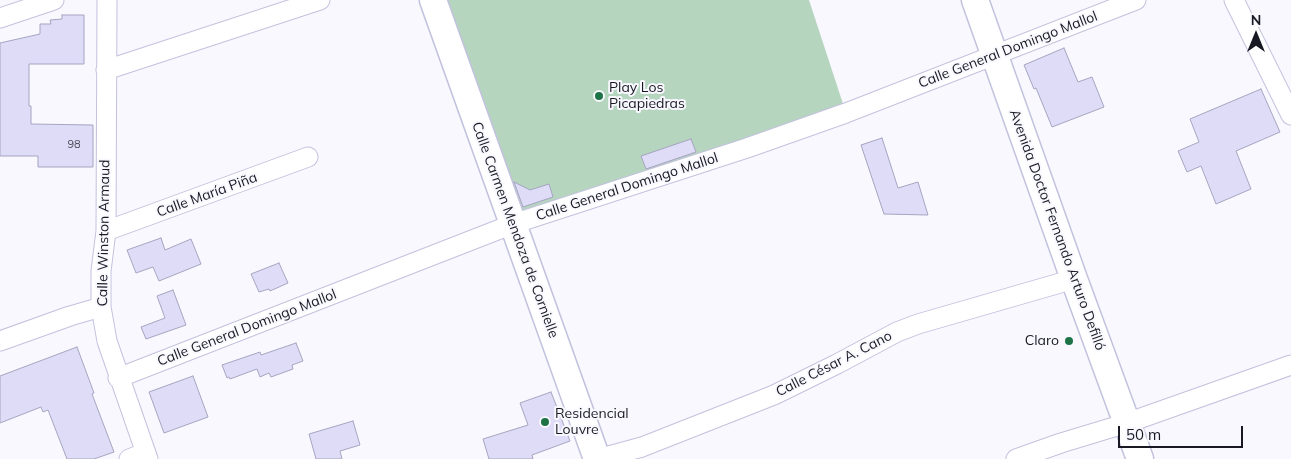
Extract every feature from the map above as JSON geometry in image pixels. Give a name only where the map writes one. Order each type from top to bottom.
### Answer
[{"type":"street","points":[[0,18],[54,0]]},
{"type":"street","name":"Calle Winston Armaud","points":[[107,0],[106,231],[101,270],[101,308],[107,341],[141,457]]},
{"type":"street","points":[[106,70],[320,0]]},
{"type":"street","name":"Calle Carmen Mendoza de Cornielle","points":[[433,0],[597,459]]},
{"type":"street","name":"Avenida Doctor Fernando Arturo Defilló","points":[[975,0],[1140,459]]},
{"type":"street","name":"Calle General Domingo Mallol","points":[[118,378],[513,224],[747,148],[846,113],[1136,0]]},
{"type":"street","points":[[1234,0],[1291,115]]},
{"type":"street","name":"Calle María Piña","points":[[106,231],[308,157]]},
{"type":"street","name":"Calle César A. Cano","points":[[597,459],[642,447],[774,395],[911,326],[1074,279]]},
{"type":"street","points":[[0,341],[70,316],[101,308]]},
{"type":"street","points":[[1016,459],[1127,423],[1291,365]]},
{"type":"green space","points":[[433,0],[809,0],[846,113],[513,224]]},
{"type":"building","points":[[62,15],[84,15],[84,64],[29,64],[31,124],[93,125],[93,167],[38,167],[38,156],[0,156],[0,43],[40,34],[40,24],[51,24],[50,20],[62,19]]},
{"type":"building","points":[[1064,48],[1078,82],[1092,77],[1104,107],[1052,127],[1024,65]]},
{"type":"building","points":[[1261,89],[1280,132],[1236,151],[1251,189],[1216,204],[1201,166],[1187,172],[1178,151],[1199,142],[1190,119]]},
{"type":"building","points":[[882,138],[898,188],[918,182],[928,215],[884,214],[861,145]]},
{"type":"building","points":[[691,139],[696,152],[646,169],[641,156]]},
{"type":"building","points":[[514,182],[530,190],[549,184],[553,197],[523,207]]},
{"type":"building","points":[[161,238],[165,250],[191,239],[201,264],[159,281],[153,267],[136,273],[127,250]]},
{"type":"building","points":[[279,263],[288,283],[270,291],[269,289],[259,292],[251,274]]},
{"type":"building","points":[[173,290],[186,325],[146,339],[141,327],[165,318],[157,296]]},
{"type":"building","points":[[296,343],[303,361],[292,365],[293,369],[271,377],[269,373],[260,377],[257,369],[230,379],[229,377],[227,378],[222,365],[260,352],[261,355]]},
{"type":"building","points":[[77,347],[114,452],[94,459],[67,459],[48,410],[43,412],[41,407],[0,423],[0,376]]},
{"type":"building","points":[[193,376],[208,417],[164,433],[149,392]]},
{"type":"building","points":[[551,392],[570,441],[532,455],[533,459],[489,459],[483,439],[528,425],[520,403]]},
{"type":"building","points":[[353,421],[360,445],[340,451],[342,459],[316,459],[309,434]]},
{"type":"place","name":"Play Los Picapiedras","points":[[599,96]]},
{"type":"place","name":"Claro","points":[[1069,341]]},
{"type":"place","name":"Residencial Louvre","points":[[545,422]]}]
